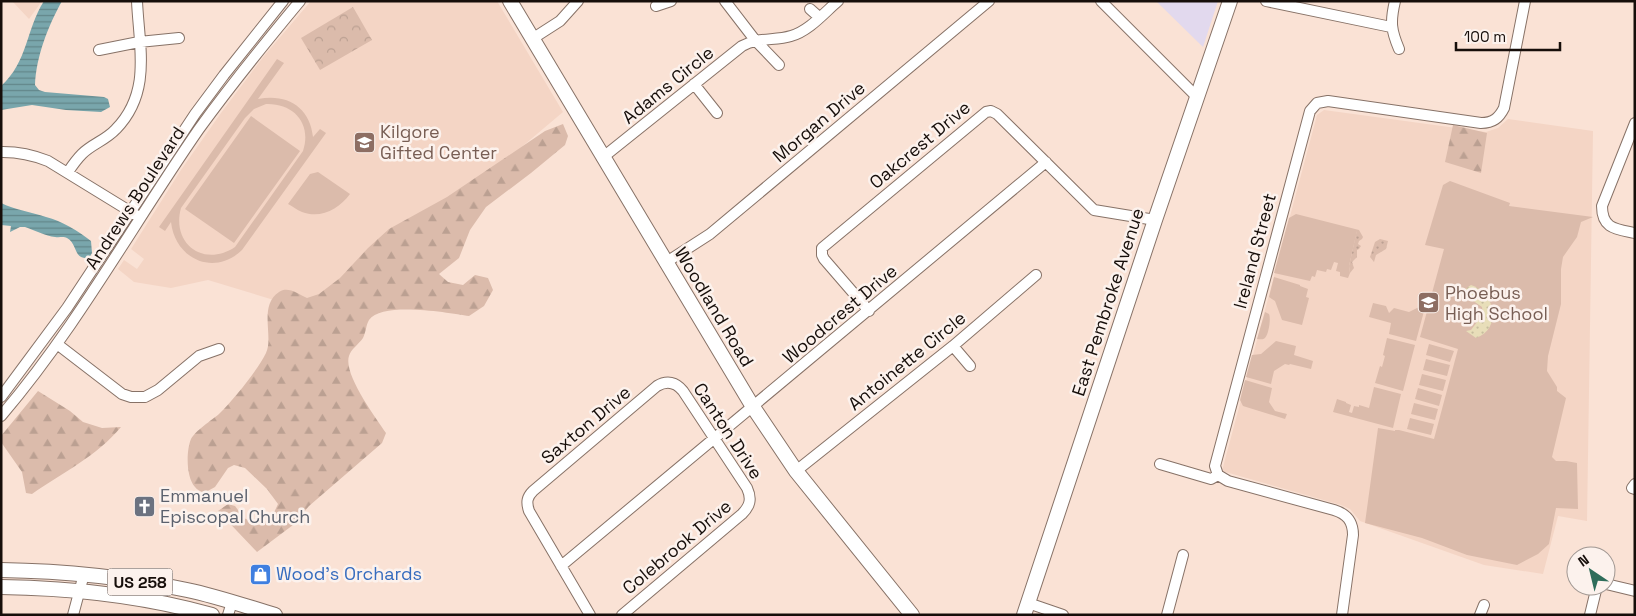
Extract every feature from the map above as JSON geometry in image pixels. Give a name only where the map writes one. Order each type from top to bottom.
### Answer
[{"type":"main road","name":"Woodland Road","points":[[510,1],[602,158],[753,407],[796,471],[912,615]]},
{"type":"main road","name":"East Pembroke Avenue","points":[[1026,609],[1230,1]]},
{"type":"main road","name":"US 258","points":[[1,570],[84,574],[187,590],[230,609],[274,615]]},
{"type":"main road","name":"US 258","points":[[1,587],[46,587],[124,596],[187,608],[212,615]]},
{"type":"street","points":[[68,172],[83,153],[116,130],[133,106],[142,75],[137,1]]},
{"type":"street","name":"Andrews Boulevard","points":[[1,397],[67,308],[204,102],[283,1]]},
{"type":"street","name":"Andrews Boulevard","points":[[1,416],[57,344],[205,122],[249,63],[300,1]]},
{"type":"street","points":[[532,40],[560,21],[578,1]]},
{"type":"street","points":[[656,6],[671,1]]},
{"type":"street","points":[[724,1],[755,40],[779,65]]},
{"type":"street","name":"Adams Circle","points":[[602,158],[738,48],[755,40],[792,36],[806,28],[838,1]]},
{"type":"street","name":"Morgan Drive","points":[[665,263],[710,234],[989,1]]},
{"type":"street","points":[[1101,1],[1197,97]]},
{"type":"street","points":[[1266,1],[1392,27]]},
{"type":"street","points":[[1395,1],[1392,27],[1399,49]]},
{"type":"street","name":"Ireland Street","points":[[1218,475],[1215,460],[1310,111],[1318,103],[1328,101],[1481,123],[1496,120],[1504,108],[1525,1]]},
{"type":"street","points":[[810,9],[820,17]]},
{"type":"street","points":[[99,50],[139,42],[179,38]]},
{"type":"street","points":[[694,84],[717,113]]},
{"type":"street","name":"Oakcrest Drive","points":[[869,311],[822,255],[822,248],[986,112],[991,111],[997,114],[1094,210],[1155,220]]},
{"type":"street","points":[[1635,123],[1602,206],[1605,222],[1612,228],[1635,233]]},
{"type":"street","points":[[3,152],[20,152],[36,156],[68,172],[141,219]]},
{"type":"street","name":"Woodcrest Drive","points":[[561,566],[1046,162]]},
{"type":"street","name":"Antoinette Circle","points":[[796,471],[953,346],[1036,275]]},
{"type":"street","points":[[57,344],[122,394],[131,397],[145,397],[158,390],[199,356],[219,349]]},
{"type":"street","points":[[953,346],[970,366]]},
{"type":"street","name":"Saxton Drive","points":[[561,566],[529,511],[527,501],[533,490],[657,386],[666,382],[672,382]]},
{"type":"street","name":"Canton Drive","points":[[672,382],[684,391],[747,488],[750,501]]},
{"type":"street","points":[[1160,464],[1211,479],[1218,475],[1228,481],[1343,513],[1353,527],[1353,535],[1342,615]]},
{"type":"street","name":"Colebrook Drive","points":[[622,615],[742,514],[749,506],[750,501]]},
{"type":"street","points":[[1167,615],[1183,555]]},
{"type":"street","points":[[561,566],[590,615]]},
{"type":"street","points":[[73,615],[84,574]]},
{"type":"street","points":[[1616,586],[1635,591]]},
{"type":"street","points":[[1590,615],[1595,596]]},
{"type":"street","points":[[1026,609],[1063,615]]},
{"type":"shaded area","points":[[12,1],[42,1],[29,19]]},
{"type":"shaded area","name":"Kilgore Gifted Center","points":[[311,1],[497,1],[563,112],[323,315],[208,280],[171,288],[134,282],[118,269],[124,260],[137,269],[144,259],[131,249],[181,170],[264,56]]},
{"type":"shaded area","points":[[1156,1],[1218,1],[1203,47]]},
{"type":"shaded area","name":"Phoebus High School","points":[[1324,110],[1486,132],[1498,128],[1508,119],[1593,131],[1587,521],[1558,516],[1543,574],[1484,565],[1360,521],[1350,509],[1341,505],[1222,471],[1317,115]]},
{"type":"green space","points":[[353,7],[372,40],[320,70],[301,38]]},
{"type":"green space","points":[[277,59],[284,63],[258,99],[278,98],[287,100],[302,110],[311,127],[313,137],[320,129],[326,133],[242,250],[231,258],[220,262],[208,263],[197,260],[180,246],[174,235],[171,222],[165,231],[159,227]],"holes":[[[266,104],[276,105],[292,111],[303,124],[305,132],[303,151],[235,247],[223,253],[212,255],[193,249],[186,242],[181,232],[179,221],[181,208],[245,118],[254,109]]]},
{"type":"green space","points":[[251,116],[300,151],[234,243],[185,209]]},
{"type":"green space","points":[[563,124],[568,136],[565,145],[486,207],[470,230],[459,258],[439,274],[448,282],[463,285],[475,275],[488,278],[493,290],[484,306],[469,316],[432,311],[401,310],[376,314],[369,320],[363,338],[350,353],[348,364],[355,384],[386,433],[382,443],[309,506],[293,525],[257,552],[218,511],[228,504],[235,506],[244,518],[258,525],[271,519],[278,504],[267,489],[245,468],[234,465],[228,468],[215,487],[204,493],[192,483],[188,471],[188,457],[189,444],[193,436],[231,401],[266,353],[268,346],[269,305],[273,298],[282,290],[293,291],[307,298],[319,294],[340,278],[389,229],[447,197],[545,131]]},
{"type":"green space","points":[[1453,125],[1487,133],[1481,173],[1445,162]]},
{"type":"green space","points":[[318,172],[350,194],[346,199],[329,211],[316,214],[302,212],[288,204],[310,174]]},
{"type":"green space","points":[[1450,181],[1510,203],[1509,206],[1593,217],[1581,222],[1577,237],[1563,257],[1561,304],[1548,356],[1547,371],[1557,387],[1557,391],[1566,398],[1552,457],[1556,461],[1577,463],[1578,509],[1556,508],[1549,544],[1538,554],[1517,565],[1467,555],[1422,538],[1365,523],[1378,428],[1399,430],[1434,439],[1458,349],[1420,337],[1444,249],[1425,245],[1443,185]]},
{"type":"green space","points":[[1296,214],[1359,230],[1357,231],[1348,278],[1340,276],[1340,272],[1336,271],[1338,263],[1334,262],[1331,270],[1327,269],[1326,272],[1317,270],[1315,277],[1312,276],[1310,281],[1274,273],[1289,218]]},
{"type":"green space","points":[[1357,230],[1359,230],[1363,237],[1359,241],[1358,244],[1361,246],[1357,250],[1357,257],[1352,262],[1354,268],[1350,273],[1349,266]]},
{"type":"green space","points":[[1380,239],[1388,241],[1386,249],[1376,255],[1374,262],[1370,257],[1375,242]]},
{"type":"green space","points":[[1274,277],[1308,289],[1306,297],[1309,298],[1302,325],[1282,320],[1275,301],[1269,297]]},
{"type":"green space","points":[[1423,292],[1427,300],[1416,341],[1389,334],[1391,323],[1369,317],[1373,303],[1386,306],[1389,313],[1394,308],[1409,312],[1419,307]]},
{"type":"green space","points":[[1265,312],[1270,316],[1268,333],[1264,339],[1257,339]]},
{"type":"green space","points":[[1387,338],[1415,345],[1403,391],[1375,383],[1385,356],[1383,355]]},
{"type":"green space","points":[[1276,341],[1296,346],[1294,355],[1313,361],[1311,369],[1285,364],[1274,371],[1271,384],[1246,377],[1252,355],[1261,354]]},
{"type":"green space","points":[[1429,344],[1454,351],[1450,362],[1426,355]]},
{"type":"green space","points":[[1426,359],[1450,365],[1447,376],[1423,370]]},
{"type":"green space","points":[[1422,374],[1446,380],[1443,391],[1419,385]]},
{"type":"green space","points":[[1245,380],[1272,388],[1269,402],[1275,411],[1287,414],[1285,419],[1243,406],[1240,400]]},
{"type":"green space","points":[[1374,387],[1401,394],[1393,428],[1333,412],[1337,399],[1351,405],[1349,412],[1352,413],[1354,406],[1359,407],[1359,405],[1369,408]]},
{"type":"green space","points":[[1418,388],[1442,395],[1439,406],[1415,399]]},
{"type":"green space","points":[[38,391],[70,411],[83,422],[102,428],[121,427],[101,447],[32,494],[26,493],[22,472],[1,442],[1,436]]},
{"type":"green space","points":[[1414,403],[1438,409],[1435,420],[1411,414]]},
{"type":"green space","points":[[1410,418],[1434,424],[1431,435],[1407,429]]},
{"type":"sand","points":[[1471,285],[1486,295],[1493,311],[1490,327],[1476,338],[1466,331],[1471,330],[1483,314],[1482,307],[1465,295],[1461,295]]},
{"type":"water","points":[[44,1],[62,1],[44,42],[35,85],[39,90],[45,92],[104,97],[108,99],[110,107],[101,112],[66,110],[32,105],[1,110],[1,86],[17,67],[33,23]]},
{"type":"water","points":[[1,203],[58,221],[70,227],[91,241],[92,253],[89,258],[80,257],[73,244],[67,238],[48,235],[25,227],[20,227],[10,232],[11,226],[1,225]]},
{"type":"place","name":"Kilgore Gifted Center","points":[[364,142]]},
{"type":"place","name":"Phoebus High School","points":[[1429,303]]},
{"type":"place","name":"Emmanuel Episcopal Church","points":[[144,506]]},
{"type":"place","name":"Wood's Orchards","points":[[260,574]]}]
